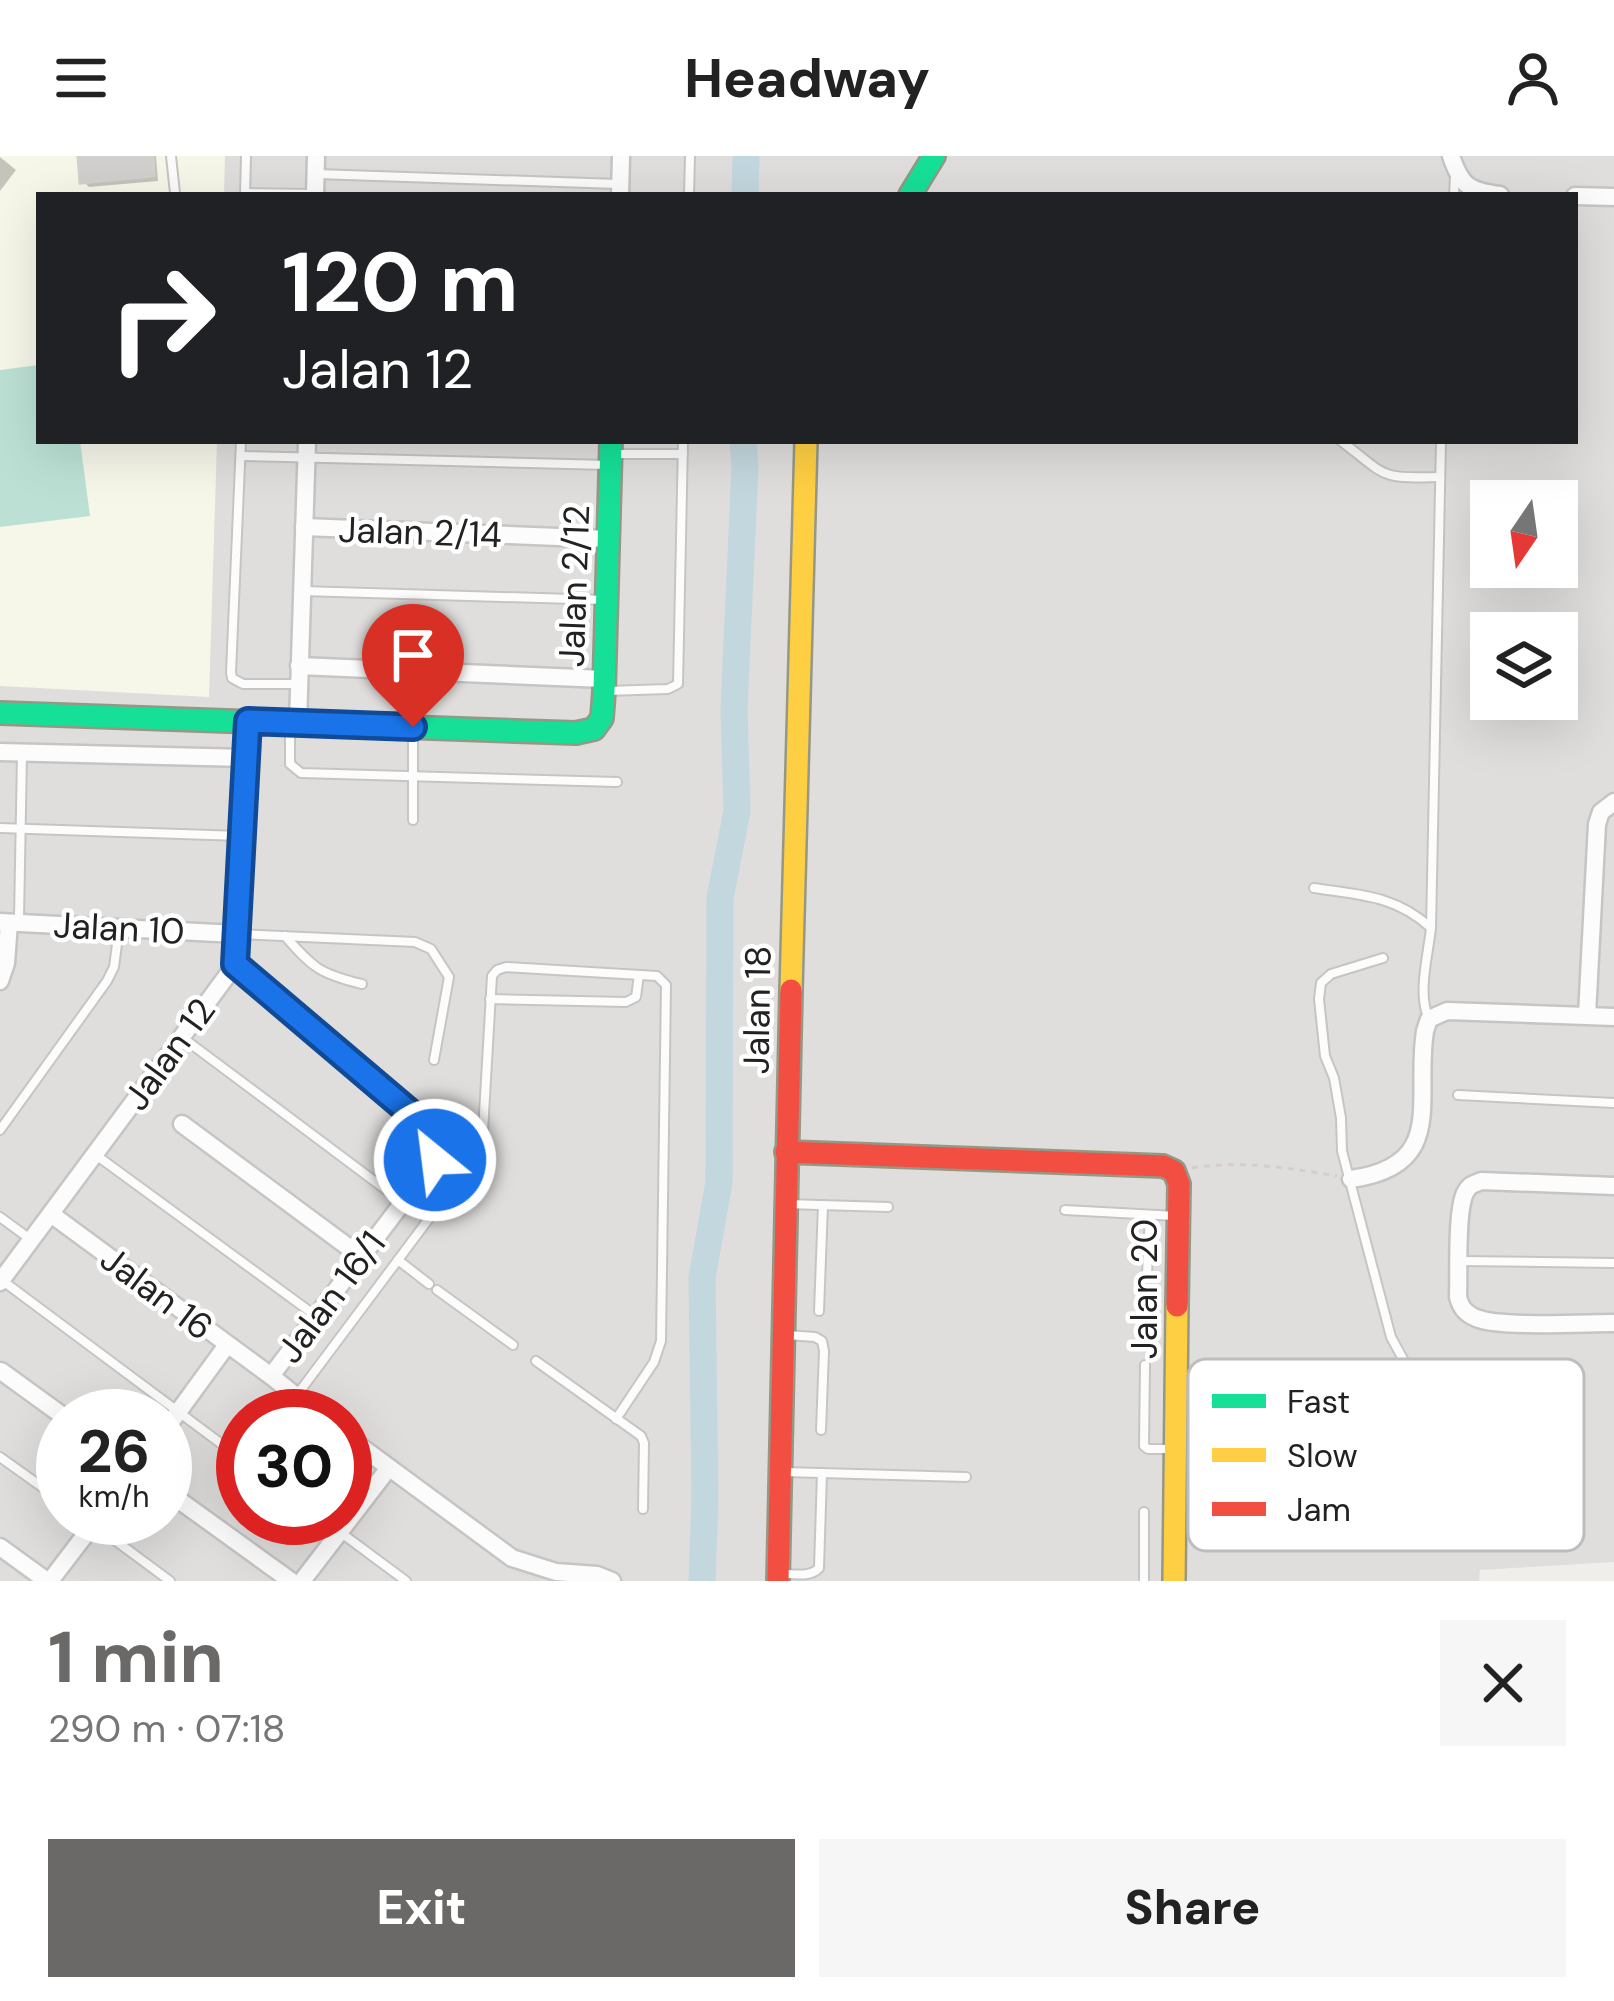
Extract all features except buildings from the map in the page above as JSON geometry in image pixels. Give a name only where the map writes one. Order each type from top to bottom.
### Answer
[{"type":"street","points":[[620,189],[621,156]]},
{"type":"street","points":[[912,192],[934,156]]},
{"type":"street","points":[[1453,162],[1462,182],[1487,192]]},
{"type":"street","points":[[1578,196],[1614,197]]},
{"type":"street","name":"Jalan 18","points":[[779,1577],[806,444]]},
{"type":"street","points":[[294,723],[306,449]]},
{"type":"street","name":"Jalan 2/12","points":[[413,727],[576,733],[593,729],[602,718],[611,453]]},
{"type":"street","name":"Jalan 2/14","points":[[304,527],[609,539]]},
{"type":"street","points":[[299,675],[604,685]]},
{"type":"street","points":[[0,712],[413,727]]},
{"type":"street","name":"Jalan 12","points":[[1,1281],[235,964],[248,721]]},
{"type":"street","points":[[0,752],[246,758]]},
{"type":"street","points":[[1587,1016],[1597,824],[1601,812],[1614,802]]},
{"type":"street","points":[[0,981],[10,923]]},
{"type":"street","name":"Jalan 10","points":[[10,923],[237,934]]},
{"type":"street","name":"Jalan 16/1","points":[[235,964],[427,1127],[436,1141],[435,1160],[271,1376]]},
{"type":"street","points":[[1351,1179],[1390,1169],[1414,1147],[1423,1116],[1423,1042],[1429,1019],[1447,1011],[1614,1017]]},
{"type":"street","points":[[182,1124],[362,1258]]},
{"type":"street","name":"Jalan 20","points":[[786,1152],[1163,1166],[1174,1171],[1178,1184],[1174,1581]]},
{"type":"street","points":[[1614,1186],[1481,1181],[1471,1185],[1461,1209],[1459,1261],[1460,1306],[1478,1319],[1614,1323]]},
{"type":"street","name":"Jalan 16","points":[[51,1214],[287,1389]]},
{"type":"street","points":[[192,1393],[227,1345]]},
{"type":"street","points":[[1,1371],[36,1396]]},
{"type":"street","points":[[372,1456],[512,1558],[556,1572],[612,1581]]},
{"type":"street","points":[[372,1490],[388,1469]]},
{"type":"street","points":[[192,1510],[291,1581]]},
{"type":"street","points":[[0,1547],[48,1581],[74,1545]]},
{"type":"street","points":[[302,1581],[330,1545]]},
{"type":"lane","points":[[171,156],[175,192]]},
{"type":"lane","points":[[245,192],[246,156]]},
{"type":"lane","points":[[689,192],[690,156]]},
{"type":"lane","points":[[1453,162],[1454,192]]},
{"type":"lane","points":[[316,165],[620,189]]},
{"type":"lane","points":[[241,444],[232,678],[243,684],[299,675]]},
{"type":"lane","points":[[604,685],[668,689],[678,684],[683,444]]},
{"type":"lane","points":[[1345,444],[1381,474],[1395,479],[1439,477]]},
{"type":"lane","points":[[1429,1019],[1424,993],[1431,928],[1441,444]]},
{"type":"lane","points":[[241,456],[306,449],[683,454]]},
{"type":"lane","points":[[302,591],[606,600]]},
{"type":"lane","points":[[294,723],[290,764],[296,771],[617,782]]},
{"type":"lane","points":[[413,727],[413,820]]},
{"type":"lane","points":[[10,923],[22,829],[22,753]]},
{"type":"lane","points":[[0,828],[242,836]]},
{"type":"lane","points":[[1314,888],[1396,903],[1431,928]]},
{"type":"lane","points":[[0,1130],[107,981],[114,967],[119,928]]},
{"type":"lane","points":[[237,934],[415,942],[431,949],[449,977],[434,1060]]},
{"type":"lane","points":[[284,935],[310,965],[329,976],[362,984]]},
{"type":"lane","points":[[1383,958],[1331,974],[1321,983],[1319,999],[1325,1056],[1341,1118],[1342,1150],[1391,1337],[1403,1359]]},
{"type":"lane","points":[[301,1389],[476,1157],[481,1144],[492,976],[497,970],[657,976],[666,985],[661,1341],[654,1362],[616,1419]]},
{"type":"lane","points":[[490,999],[626,1002],[636,997],[639,975]]},
{"type":"lane","points":[[182,1037],[403,1202]]},
{"type":"lane","points":[[1458,1095],[1614,1103]]},
{"type":"lane","points":[[95,1154],[316,1316]]},
{"type":"lane","points":[[785,1204],[888,1207]]},
{"type":"lane","points":[[820,1311],[824,1205]]},
{"type":"lane","points":[[1065,1210],[1178,1216]]},
{"type":"lane","points":[[1147,1274],[1150,1215]]},
{"type":"lane","points":[[0,1217],[31,1240]]},
{"type":"lane","points":[[398,1260],[514,1346]]},
{"type":"lane","points":[[1459,1261],[1614,1263]]},
{"type":"lane","points":[[1,1281],[147,1389]]},
{"type":"lane","points":[[785,1335],[815,1337],[822,1342],[821,1430]]},
{"type":"lane","points":[[536,1361],[641,1436],[643,1509]]},
{"type":"lane","points":[[1145,1365],[1142,1441],[1148,1448],[1177,1449]]},
{"type":"lane","points":[[0,1456],[36,1482]]},
{"type":"lane","points":[[783,1472],[966,1477]]},
{"type":"lane","points":[[779,1577],[819,1568],[822,1473]]},
{"type":"lane","points":[[1144,1512],[1144,1581]]},
{"type":"lane","points":[[124,1545],[170,1581]]},
{"type":"lane","points":[[358,1545],[406,1581]]},
{"type":"path","points":[[1174,1171],[1220,1163],[1351,1179]]},
{"type":"shaded area","points":[[0,156],[1614,156],[1614,1562],[1480,1570],[1479,1581],[0,1581]]},
{"type":"shaded area","points":[[0,156],[225,156],[224,192],[36,192],[36,444],[217,444],[209,697],[0,686]]},
{"type":"green space","points":[[36,365],[36,444],[80,444],[90,516],[0,527],[0,370]]},
{"type":"waterway","points":[[745,192],[746,156]]},
{"type":"waterway","points":[[702,1581],[702,1278],[719,1182],[720,898],[737,811],[734,708],[743,444]]},
{"type":"traffic: fast","points":[[912,192],[934,156]]},
{"type":"traffic: fast","points":[[0,713],[576,733],[594,729],[602,718],[604,691],[611,444]]},
{"type":"traffic: slow","points":[[791,990],[806,444]]},
{"type":"traffic: slow","points":[[1174,1581],[1177,1306]]},
{"type":"traffic: jam","points":[[778,1581],[791,990]]},
{"type":"traffic: jam","points":[[786,1152],[1163,1166],[1174,1171],[1179,1184],[1177,1306]]},
{"type":"route","points":[[413,727],[248,721],[235,964],[427,1127],[436,1141],[435,1160]]}]
